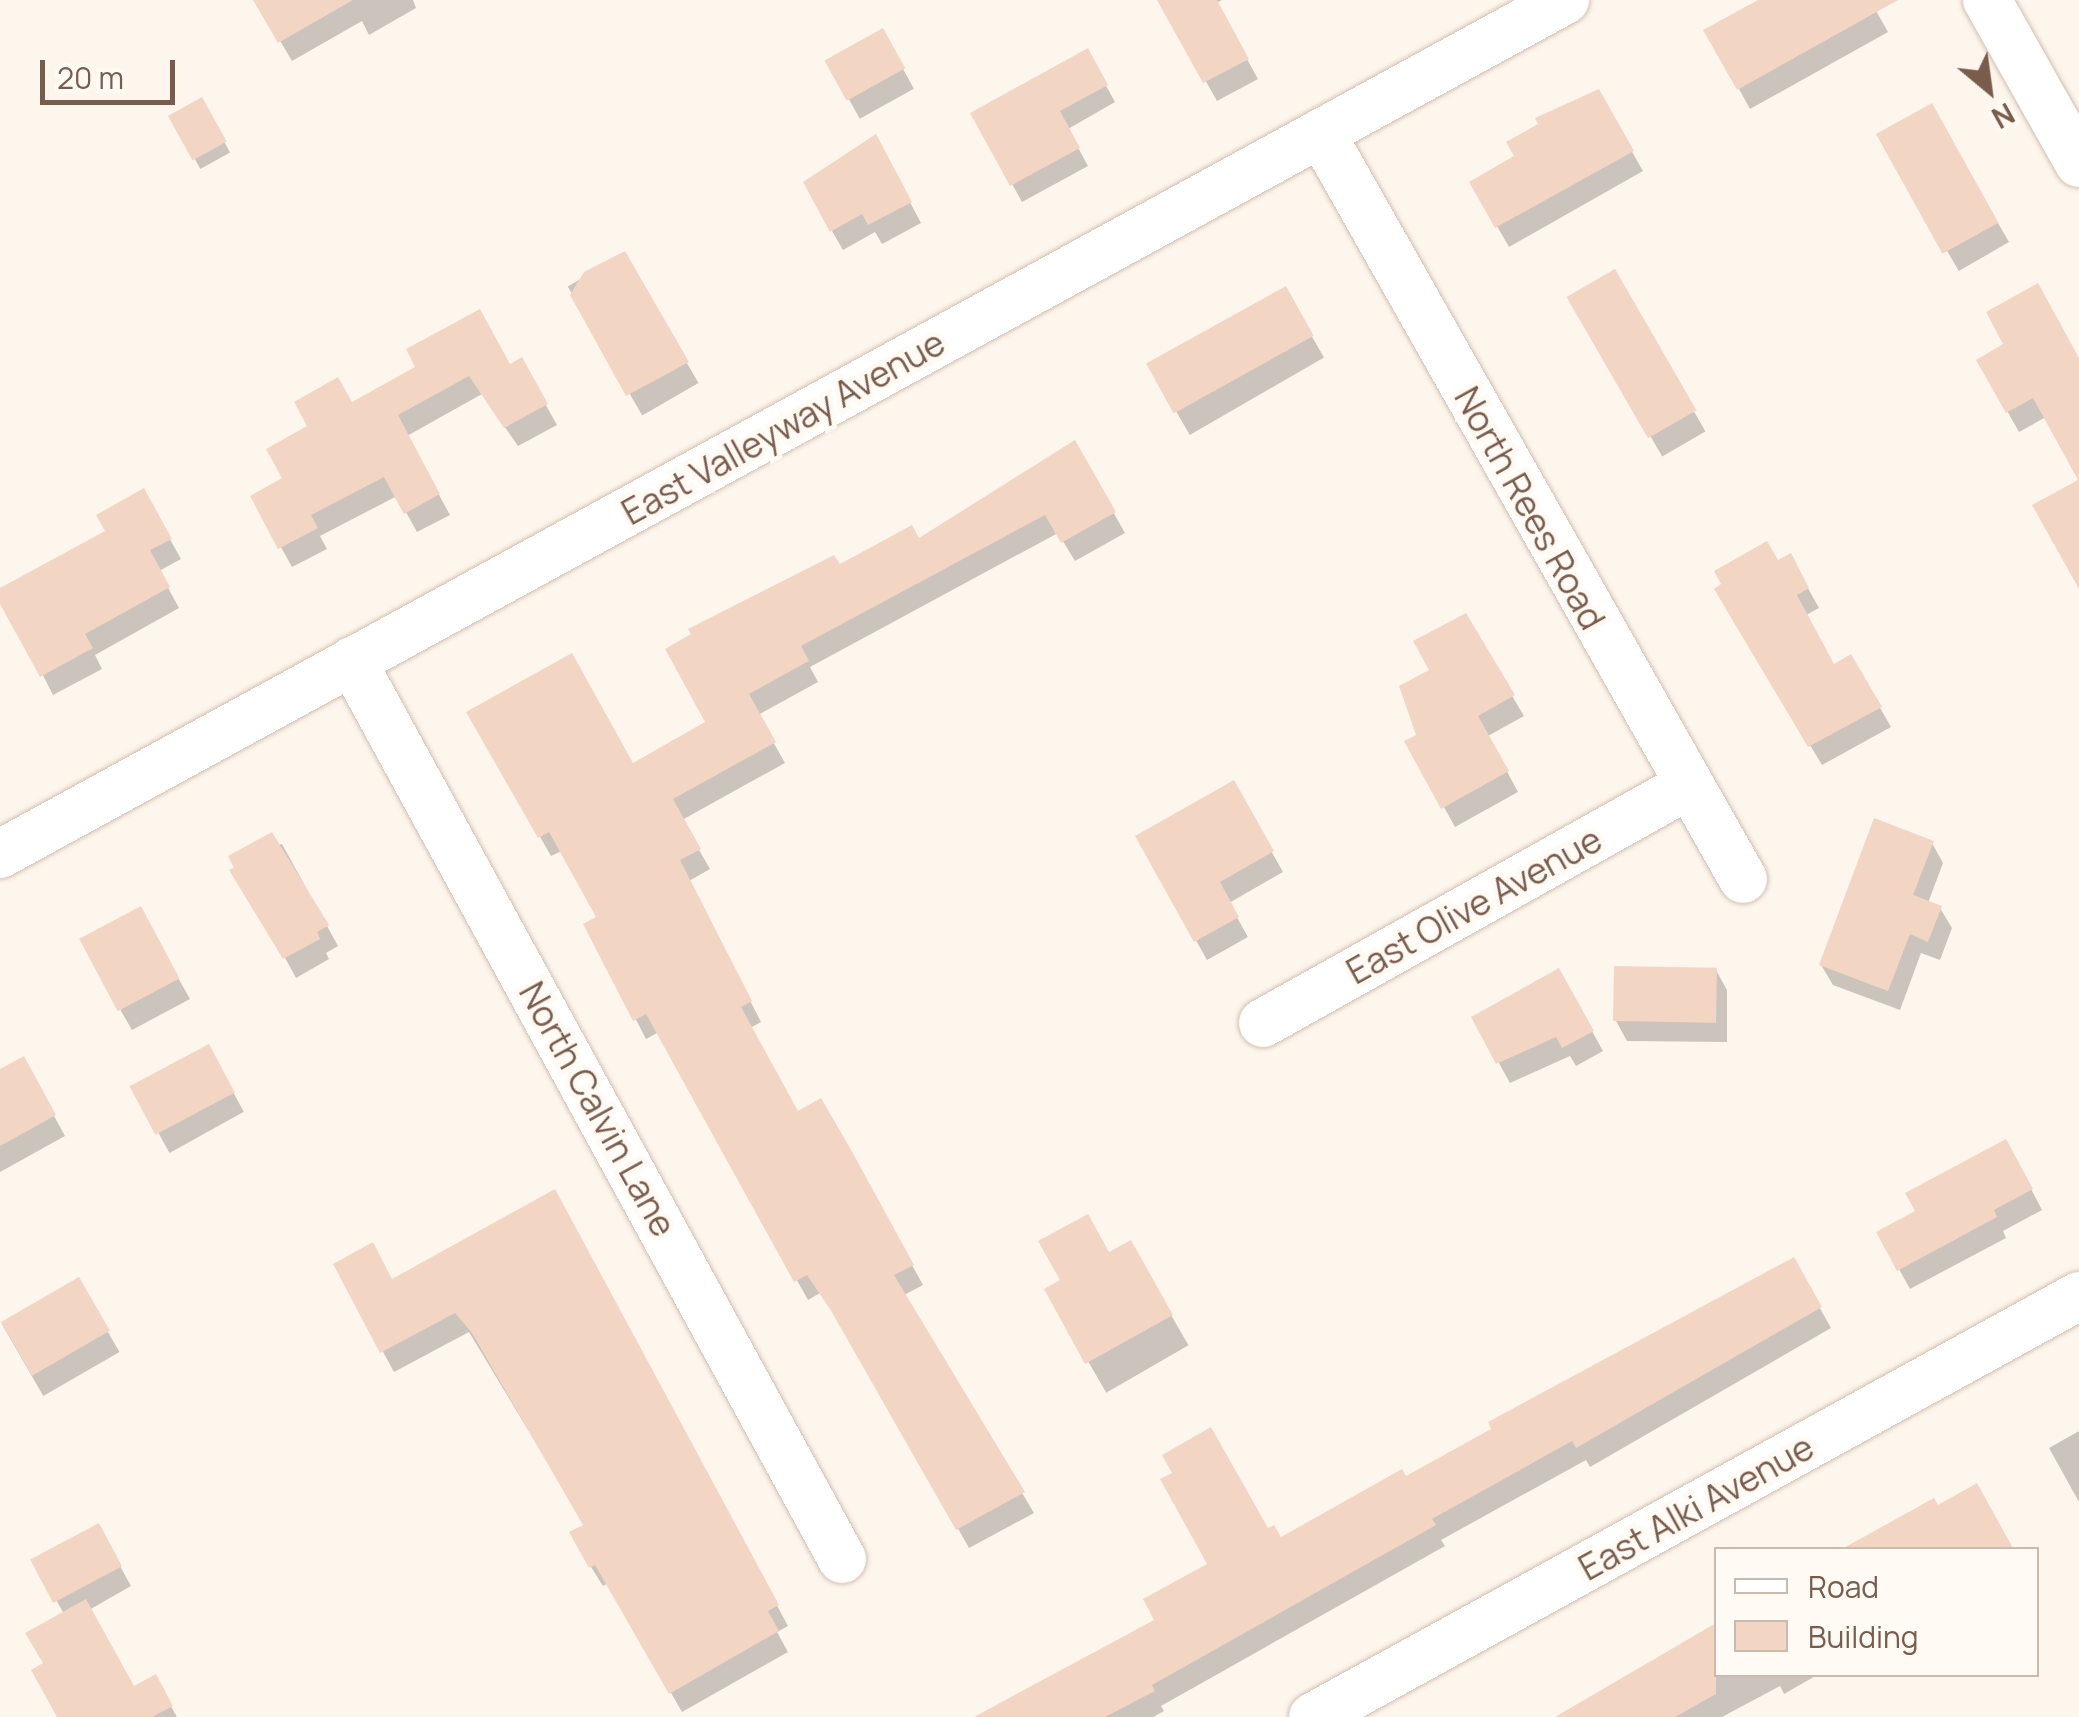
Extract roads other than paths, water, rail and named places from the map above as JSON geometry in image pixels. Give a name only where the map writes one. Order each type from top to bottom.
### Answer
[{"type":"street","name":"East Valleyway Avenue","points":[[0,854],[1565,0]]},
{"type":"street","points":[[1988,0],[2079,163]]},
{"type":"street","name":"North Rees Road","points":[[1320,133],[1686,788],[1744,880]]},
{"type":"street","name":"North Calvin Lane","points":[[352,661],[842,1558]]},
{"type":"street","name":"East Olive Avenue","points":[[1262,1023],[1686,788]]},
{"type":"street","name":"East Alki Avenue","points":[[1313,1717],[2079,1296]]}]
